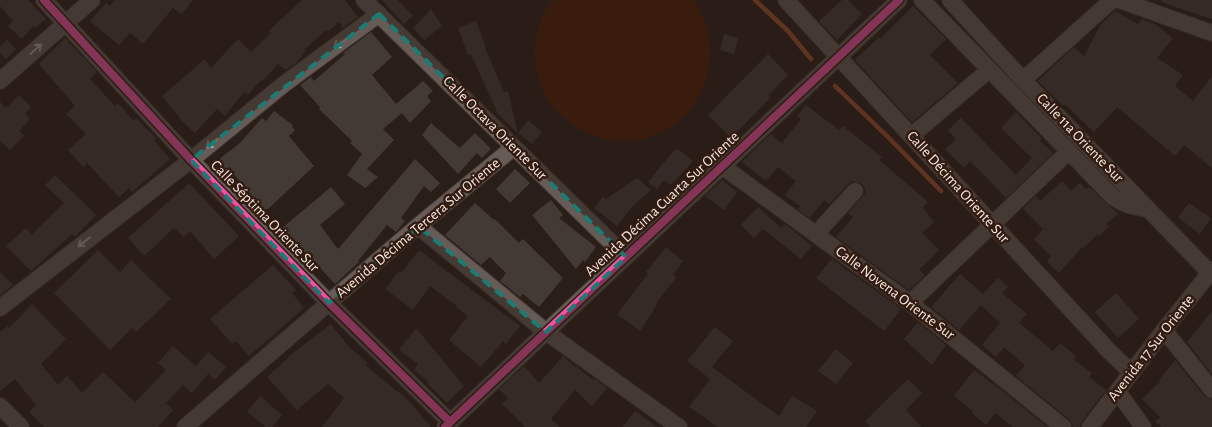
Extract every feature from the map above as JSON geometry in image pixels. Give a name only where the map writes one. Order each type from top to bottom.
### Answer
[{"type":"street","name":"Calle Séptima Oriente Sur","points":[[44,0],[191,160],[448,425]]},
{"type":"street","points":[[0,81],[92,0]]},
{"type":"street","name":"Calle Octava Oriente Sur","points":[[364,0],[626,257]]},
{"type":"street","name":"Calle Décima Oriente Sur","points":[[786,0],[1109,351],[1132,373]]},
{"type":"street","name":"Avenida Décima Cuarta Sur Oriente","points":[[448,425],[898,0]]},
{"type":"street","name":"Calle 11a Oriente Sur","points":[[922,0],[1113,197],[1131,206],[1148,208]]},
{"type":"street","name":"Calle 11a Oriente Sur","points":[[950,0],[1023,80],[1211,273]]},
{"type":"street","points":[[1023,80],[1112,0]]},
{"type":"street","points":[[1119,0],[1212,33]]},
{"type":"street","points":[[0,308],[191,160],[284,84],[380,14]]},
{"type":"street","points":[[912,136],[990,70]]},
{"type":"street","name":"Avenida Décima Tercera Sur Oriente","points":[[185,427],[418,226],[514,147]]},
{"type":"street","points":[[910,303],[1069,152]]},
{"type":"street","name":"Calle Novena Oriente Sur","points":[[722,166],[910,303],[1063,427]]},
{"type":"street","points":[[816,234],[855,190]]},
{"type":"street","points":[[418,226],[546,332],[679,427]]},
{"type":"street","name":"Avenida 17 Sur Oriente","points":[[1090,427],[1164,330],[1211,273]]},
{"type":"street","points":[[1164,330],[1212,390]]},
{"type":"street","points":[[1118,392],[1143,427]]},
{"type":"street","points":[[0,406],[21,427]]},
{"type":"highlighted area","points":[[379,14],[626,257],[546,332],[418,226],[329,303],[191,160]]},
{"type":"shaded area","points":[[553,0],[693,0],[707,28],[710,53],[704,85],[695,104],[688,113],[676,124],[662,132],[631,140],[600,138],[571,124],[554,108],[544,94],[535,62],[537,34],[543,15]]},
{"type":"building","points":[[0,0],[28,0],[46,19],[35,28],[33,26],[22,39],[8,26],[13,21],[0,6]]},
{"type":"building","points":[[115,0],[193,0],[182,14],[173,8],[143,44],[130,33],[119,45],[90,21],[106,3],[110,6]]},
{"type":"building","points":[[302,0],[345,0],[358,17],[343,28],[339,22],[328,32],[326,30],[304,50],[306,51],[297,62],[286,70],[278,64],[248,95],[244,92],[225,116],[217,109],[195,133],[183,122],[162,96],[205,59],[211,68],[238,39],[251,52],[271,33],[269,31]]},
{"type":"building","points":[[382,0],[398,0],[413,16],[404,24]]},
{"type":"building","points":[[842,0],[848,0],[862,14],[837,40],[819,21]]},
{"type":"building","points":[[1162,0],[1212,0],[1212,19],[1161,2]]},
{"type":"building","points":[[913,6],[946,39],[930,55],[958,83],[912,122],[855,60],[879,37],[880,39]]},
{"type":"building","points":[[431,9],[442,26],[424,40],[413,28]]},
{"type":"building","points":[[1115,11],[1138,24],[1142,19],[1155,24],[1173,38],[1157,58],[1183,75],[1175,86],[1193,101],[1212,76],[1212,168],[1184,145],[1175,156],[1117,107],[1094,132],[1064,104],[1063,106],[1038,81],[1074,47],[1084,56],[1101,24]]},
{"type":"building","points":[[476,21],[485,48],[504,92],[508,91],[518,134],[498,114],[471,54],[468,55],[458,28]]},
{"type":"building","points":[[371,32],[392,57],[372,75],[396,104],[423,81],[433,91],[427,96],[431,101],[410,123],[402,113],[383,129],[394,140],[367,169],[378,177],[365,188],[347,175],[362,154],[350,143],[352,141],[319,109],[320,107],[300,85],[311,77],[314,81],[345,54],[343,53]]},
{"type":"building","points":[[724,34],[738,38],[734,54],[720,50]]},
{"type":"building","points":[[65,38],[97,72],[90,79],[115,106],[118,103],[134,121],[136,118],[156,138],[154,140],[170,159],[132,192],[129,188],[119,197],[87,163],[83,167],[68,150],[86,134],[66,114],[75,106],[39,64]]},
{"type":"building","points":[[7,40],[16,49],[6,59],[0,53],[0,47]]},
{"type":"building","points":[[768,54],[788,75],[768,96],[770,98],[731,138],[708,115]]},
{"type":"building","points":[[19,95],[31,107],[25,114],[30,119],[19,131],[24,136],[10,150],[0,141],[0,102],[6,108]]},
{"type":"building","points":[[806,105],[839,130],[843,126],[882,157],[879,160],[928,202],[923,208],[934,222],[922,233],[939,250],[919,270],[925,275],[909,290],[836,237],[853,217],[848,213],[865,194],[865,188],[861,183],[852,181],[829,204],[824,200],[810,218],[797,209],[800,206],[785,195],[796,181],[778,167],[766,181],[742,162],[771,134],[782,143],[801,119],[797,116]]},
{"type":"building","points":[[274,111],[293,125],[292,127],[295,130],[289,136],[314,166],[268,209],[263,209],[231,171],[228,173],[218,160],[240,143],[262,118],[266,121]]},
{"type":"building","points":[[1016,112],[1042,139],[1040,141],[1053,153],[1006,198],[970,161],[964,168],[945,149],[956,139],[948,130],[961,118],[1016,175],[1032,158],[1001,128]]},
{"type":"building","points":[[528,120],[542,132],[532,144],[518,133]]},
{"type":"building","points":[[431,123],[460,148],[475,133],[491,149],[482,158],[477,153],[458,174],[422,135]]},
{"type":"building","points":[[675,149],[678,149],[693,161],[671,185],[664,180],[657,189],[648,182]]},
{"type":"building","points":[[415,159],[440,183],[431,192],[424,186],[401,218],[405,221],[397,231],[387,225],[359,262],[335,284],[310,257],[307,260],[282,228],[331,187],[345,204],[320,225],[338,249]]},
{"type":"building","points":[[515,169],[530,183],[510,203],[496,189]]},
{"type":"building","points":[[55,175],[96,215],[75,237],[72,234],[31,271],[6,246],[26,228],[32,234],[64,203],[45,185]]},
{"type":"building","points":[[637,178],[651,190],[632,207],[617,226],[594,208],[603,196],[606,199]]},
{"type":"building","points":[[722,180],[737,192],[724,210],[705,196]]},
{"type":"building","points":[[1062,181],[1071,191],[1080,183],[1086,189],[1089,187],[1118,214],[1106,224],[1109,227],[1082,247],[1059,273],[1047,262],[1051,256],[1034,239],[1043,229],[1023,209],[1036,196],[1040,201]]},
{"type":"building","points":[[189,183],[239,236],[214,259],[190,231],[184,237],[174,228],[144,256],[128,238]]},
{"type":"building","points":[[551,200],[563,215],[559,218],[596,247],[585,262],[583,260],[576,269],[532,215]]},
{"type":"building","points":[[475,203],[495,219],[519,243],[523,239],[563,278],[539,307],[523,294],[520,297],[500,281],[506,273],[490,257],[481,265],[445,235]]},
{"type":"building","points":[[1189,203],[1211,218],[1200,234],[1178,218]]},
{"type":"building","points":[[758,207],[781,228],[785,224],[812,246],[801,259],[763,229],[754,238],[741,225]]},
{"type":"building","points":[[666,247],[683,261],[673,275],[676,278],[657,302],[640,331],[617,314]]},
{"type":"building","points":[[98,250],[120,272],[131,260],[171,299],[136,332],[132,328],[110,350],[54,293]]},
{"type":"building","points":[[419,250],[520,326],[506,344],[503,341],[481,367],[449,340],[468,316],[457,306],[430,286],[413,310],[385,289],[399,271],[401,273]]},
{"type":"building","points":[[832,259],[901,309],[884,331],[816,278]]},
{"type":"building","points":[[273,265],[296,290],[292,293],[304,308],[249,356],[236,341],[232,344],[210,319]]},
{"type":"building","points":[[0,272],[13,285],[0,295]]},
{"type":"building","points":[[960,274],[983,294],[998,278],[1008,287],[1002,293],[1027,314],[1019,323],[1053,351],[1060,343],[1076,356],[1073,359],[1092,373],[1089,377],[1106,390],[1082,421],[1080,427],[1073,427],[1069,419],[1016,376],[1025,365],[1004,347],[996,357],[982,345],[1000,323],[981,305],[959,330],[931,307]]},
{"type":"building","points":[[1116,293],[1139,319],[1118,338],[1095,312]]},
{"type":"building","points":[[32,304],[66,339],[41,364],[58,385],[67,376],[82,393],[103,372],[135,402],[166,370],[158,363],[173,346],[196,366],[208,352],[226,367],[215,380],[208,374],[192,393],[183,385],[166,403],[173,410],[158,427],[44,427],[29,412],[36,405],[15,379],[0,391],[0,332],[8,326],[9,328]]},
{"type":"building","points":[[1212,311],[1212,374],[1187,342]]},
{"type":"building","points":[[918,322],[946,345],[932,365],[904,339]]},
{"type":"building","points":[[331,324],[349,347],[368,363],[366,366],[408,400],[431,427],[322,427],[344,398],[328,384],[297,410],[267,377],[293,353]]},
{"type":"building","points":[[715,327],[733,341],[712,367],[779,416],[792,396],[817,411],[806,427],[718,427],[689,407],[710,379],[687,361]]},
{"type":"building","points":[[416,328],[464,386],[447,403],[427,383],[429,382],[414,370],[418,364],[399,350]]},
{"type":"building","points":[[836,349],[853,363],[836,384],[818,371]]},
{"type":"building","points":[[563,356],[575,367],[607,388],[592,406],[575,390],[551,419],[560,427],[525,427],[502,404],[508,398],[499,389],[524,366],[539,383]]},
{"type":"building","points":[[1175,360],[1204,396],[1212,400],[1212,427],[1162,427],[1155,422],[1160,417],[1142,399],[1161,381],[1159,380]]},
{"type":"building","points":[[974,370],[1047,427],[1013,427],[995,413],[986,425],[972,413],[973,411],[954,396]]},
{"type":"building","points":[[908,379],[922,393],[906,410],[921,427],[870,427],[865,421]]},
{"type":"building","points":[[260,396],[282,415],[272,427],[266,427],[247,412]]},
{"type":"building","points":[[635,411],[657,427],[623,427]]},
{"type":"waterway","points":[[755,0],[788,31],[811,59]]},
{"type":"waterway","points":[[835,86],[941,191]]},
{"type":"cycle path","points":[[44,0],[191,160],[329,303],[450,422]]},
{"type":"cycle path","points":[[445,427],[899,0]]}]
